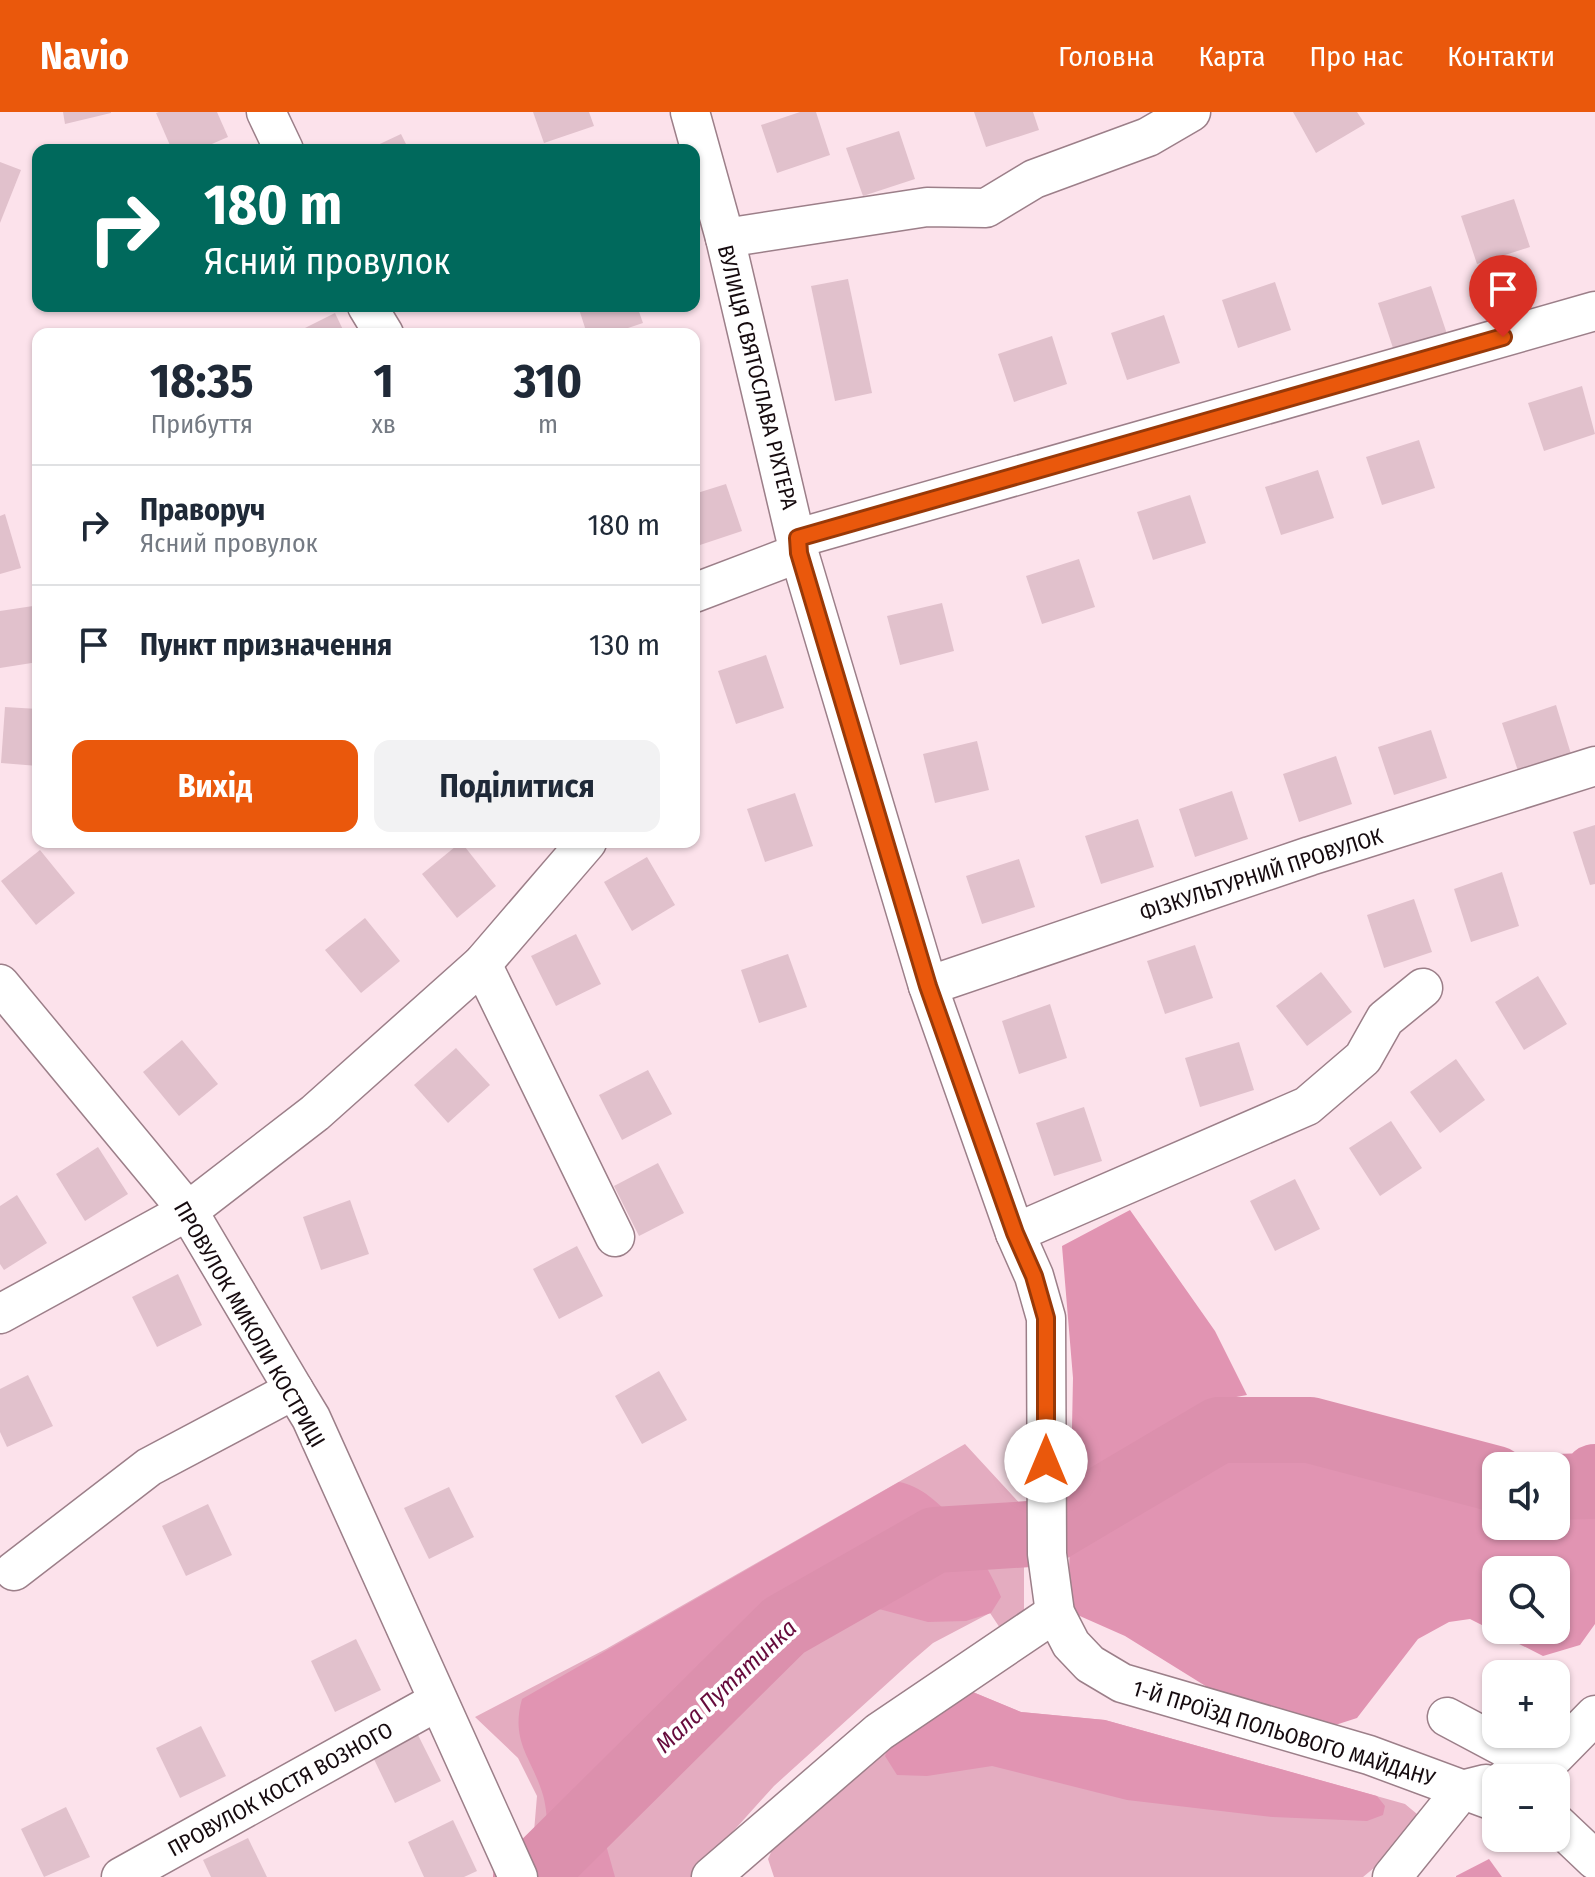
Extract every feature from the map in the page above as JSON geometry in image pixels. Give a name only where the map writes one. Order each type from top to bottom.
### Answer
[{"type":"street","points":[[266,112],[281,144]]},
{"type":"street","name":"ВУЛИЦЯ СВЯТОСЛАВА РІХТЕРА","points":[[690,112],[699,144]]},
{"type":"street","points":[[725,238],[927,207],[986,208],[1034,179],[1148,137],[1191,112]]},
{"type":"street","name":"ВУЛИЦЯ СВЯТОСЛАВА РІХТЕРА","points":[[700,148],[725,238],[798,545],[928,986],[1015,1233],[1034,1276],[1046,1318],[1047,1526],[1055,1613]]},
{"type":"street","points":[[700,590],[798,545],[1595,311]]},
{"type":"street","name":"ФІЗКУЛЬТУРНИЙ ПРОВУЛОК","points":[[928,986],[1310,856],[1595,766]]},
{"type":"street","points":[[0,1314],[188,1211],[315,1113],[482,964],[582,848]]},
{"type":"street","points":[[482,964],[615,1237]]},
{"type":"street","name":"ПРОВУЛОК МИКОЛИ КОСТРИЦІ","points":[[0,984],[188,1211],[311,1418],[518,1877]]},
{"type":"street","points":[[1015,1233],[1307,1106],[1363,1058],[1385,1019],[1423,988]]},
{"type":"street","points":[[14,1571],[149,1467],[294,1390]]},
{"type":"street","points":[[711,1877],[879,1732],[1055,1613]]},
{"type":"street","name":"1-Й ПРОЇЗД ПОЛЬОВОГО МАЙДАНУ","points":[[1055,1613],[1071,1644],[1090,1664],[1122,1683],[1482,1790]]},
{"type":"street","name":"ПРОВУЛОК КОСТЯ ВОЗНОГО","points":[[121,1877],[438,1701]]},
{"type":"street","points":[[1547,1764],[1595,1715]]},
{"type":"street","points":[[1447,1717],[1535,1764]]},
{"type":"street","points":[[1392,1877],[1482,1794]]},
{"type":"street","points":[[1570,1836],[1595,1860]]},
{"type":"shaded area","points":[[1130,1210],[1215,1331],[1247,1395],[1204,1403],[1200,1447],[1314,1445],[1482,1486],[1482,1540],[1570,1540],[1570,1510],[1595,1510],[1595,1624],[1580,1645],[1543,1656],[1519,1644],[1570,1644],[1570,1556],[1482,1556],[1482,1625],[1470,1619],[1449,1622],[1418,1639],[1357,1718],[1326,1728],[1220,1695],[1125,1636],[1073,1613],[1069,1575],[1073,1378],[1062,1246]]},
{"type":"shaded area","points":[[965,1444],[1024,1508],[1024,1614],[1000,1628],[990,1613],[933,1643],[774,1786],[692,1877],[535,1877],[531,1867],[537,1796],[518,1758],[475,1717],[606,1649]]},
{"type":"shaded area","points":[[899,1482],[915,1487],[931,1498],[946,1511],[973,1546],[1001,1597],[991,1613],[966,1621],[928,1622],[860,1604],[806,1620],[742,1666],[694,1728],[635,1782],[606,1845],[615,1877],[548,1877],[545,1804],[520,1739],[522,1699]]},
{"type":"shaded area","points":[[951,1683],[1021,1712],[1105,1720],[1405,1804],[1423,1819],[1421,1829],[1363,1877],[774,1877],[768,1859],[791,1808]]},
{"type":"shaded area","points":[[951,1683],[1021,1712],[1105,1720],[1377,1796],[1385,1806],[1383,1815],[1367,1821],[1273,1817],[1127,1800],[992,1766],[927,1776],[897,1775],[885,1756],[895,1731]]},
{"type":"shaded area","points":[[1489,1859],[1502,1877],[1456,1877],[1456,1876]]},
{"type":"building","points":[[63,112],[111,112],[111,113],[65,124]]},
{"type":"building","points":[[217,112],[228,137],[212,144],[169,144],[156,113]]},
{"type":"building","points":[[533,112],[589,112],[594,126],[544,143]]},
{"type":"building","points":[[800,112],[816,112],[830,155],[777,173],[761,125]]},
{"type":"building","points":[[974,112],[1033,112],[1039,130],[986,147]]},
{"type":"building","points":[[1293,112],[1357,112],[1365,124],[1316,153]]},
{"type":"building","points":[[899,131],[915,179],[863,196],[846,148]]},
{"type":"building","points":[[401,134],[406,144],[380,144]]},
{"type":"building","points":[[0,162],[21,170],[0,223]]},
{"type":"building","points":[[1514,199],[1530,247],[1477,264],[1461,216]]},
{"type":"building","points":[[848,279],[872,393],[835,401],[811,286]]},
{"type":"building","points":[[1275,282],[1291,330],[1238,348],[1222,300]]},
{"type":"building","points":[[1431,286],[1447,334],[1394,351],[1378,303]]},
{"type":"building","points":[[580,312],[639,312],[643,323],[628,328],[585,328]]},
{"type":"building","points":[[335,313],[342,328],[305,328]]},
{"type":"building","points":[[1164,315],[1180,363],[1127,380],[1111,333]]},
{"type":"building","points":[[1052,336],[1067,384],[1014,402],[998,354]]},
{"type":"building","points":[[1582,386],[1595,434],[1544,451],[1528,403]]},
{"type":"building","points":[[1419,440],[1435,488],[1382,505],[1366,457]]},
{"type":"building","points":[[1318,470],[1334,518],[1281,535],[1265,487]]},
{"type":"building","points":[[726,484],[742,531],[700,545],[700,492]]},
{"type":"building","points":[[1190,495],[1206,543],[1153,560],[1137,512]]},
{"type":"building","points":[[5,514],[21,568],[0,574],[0,516]]},
{"type":"building","points":[[1079,559],[1095,607],[1042,624],[1026,576]]},
{"type":"building","points":[[942,603],[954,651],[900,665],[887,616]]},
{"type":"building","points":[[32,606],[32,663],[0,668],[0,611]]},
{"type":"building","points":[[766,655],[784,708],[736,724],[718,671]]},
{"type":"building","points":[[1556,705],[1571,754],[1518,771],[1502,723]]},
{"type":"building","points":[[5,707],[32,709],[32,766],[1,763]]},
{"type":"building","points":[[1431,730],[1447,778],[1394,795],[1378,747]]},
{"type":"building","points":[[977,741],[989,790],[935,803],[923,754]]},
{"type":"building","points":[[1336,756],[1352,804],[1299,822],[1283,774]]},
{"type":"building","points":[[1232,791],[1248,839],[1195,857],[1179,809]]},
{"type":"building","points":[[795,793],[813,846],[765,862],[747,809]]},
{"type":"building","points":[[1138,819],[1154,867],[1101,884],[1085,836]]},
{"type":"building","points":[[1595,825],[1595,884],[1590,885],[1573,832]]},
{"type":"building","points":[[454,848],[466,848],[496,886],[457,918],[422,874]]},
{"type":"building","points":[[40,850],[75,893],[36,925],[1,881]]},
{"type":"building","points":[[647,857],[675,905],[632,931],[604,882]]},
{"type":"building","points":[[1019,859],[1035,907],[982,924],[966,876]]},
{"type":"building","points":[[1502,872],[1519,926],[1471,942],[1454,889]]},
{"type":"building","points":[[1414,899],[1432,952],[1384,968],[1367,915]]},
{"type":"building","points":[[365,918],[400,961],[361,993],[325,950]]},
{"type":"building","points":[[576,934],[601,984],[556,1006],[531,956]]},
{"type":"building","points":[[1195,945],[1213,998],[1165,1014],[1147,961]]},
{"type":"building","points":[[788,954],[807,1007],[759,1023],[741,970]]},
{"type":"building","points":[[1321,972],[1352,1012],[1307,1046],[1276,1006]]},
{"type":"building","points":[[1538,976],[1567,1024],[1524,1050],[1495,1002]]},
{"type":"building","points":[[1050,1004],[1067,1058],[1019,1074],[1002,1021]]},
{"type":"building","points":[[182,1040],[218,1084],[179,1116],[143,1072]]},
{"type":"building","points":[[1239,1042],[1254,1090],[1200,1107],[1185,1058]]},
{"type":"building","points":[[456,1048],[490,1085],[448,1123],[414,1085]]},
{"type":"building","points":[[1456,1059],[1485,1100],[1440,1133],[1410,1092]]},
{"type":"building","points":[[648,1070],[672,1114],[622,1140],[599,1095]]},
{"type":"building","points":[[1084,1107],[1102,1161],[1054,1176],[1036,1123]]},
{"type":"building","points":[[1391,1121],[1422,1168],[1380,1196],[1349,1148]]},
{"type":"building","points":[[98,1147],[128,1194],[85,1221],[56,1174]]},
{"type":"building","points":[[658,1163],[684,1213],[639,1236],[614,1186]]},
{"type":"building","points":[[1295,1179],[1320,1229],[1275,1251],[1250,1201]]},
{"type":"building","points":[[17,1195],[47,1243],[4,1270],[0,1264],[0,1206]]},
{"type":"building","points":[[350,1200],[369,1254],[321,1270],[303,1217]]},
{"type":"building","points":[[577,1246],[603,1296],[559,1319],[533,1269]]},
{"type":"building","points":[[178,1274],[202,1325],[157,1347],[132,1297]]},
{"type":"building","points":[[659,1371],[687,1420],[642,1444],[615,1396]]},
{"type":"building","points":[[28,1375],[53,1426],[7,1447],[0,1432],[0,1389]]},
{"type":"building","points":[[449,1487],[474,1537],[429,1559],[404,1508]]},
{"type":"building","points":[[208,1504],[232,1555],[186,1576],[162,1526]]},
{"type":"building","points":[[356,1639],[381,1690],[335,1712],[311,1661]]},
{"type":"building","points":[[201,1726],[226,1776],[180,1798],[156,1748]]},
{"type":"building","points":[[416,1731],[441,1781],[395,1803],[371,1753]]},
{"type":"building","points":[[66,1807],[90,1857],[44,1877],[21,1829]]},
{"type":"building","points":[[453,1820],[477,1871],[464,1877],[424,1877],[408,1842]]},
{"type":"building","points":[[248,1838],[267,1877],[211,1877],[203,1860]]},
{"type":"waterway","name":"Мала Путятинка","points":[[526,1877],[536,1872],[784,1626],[935,1540],[1045,1533],[1219,1430],[1310,1430],[1482,1475]]},
{"type":"waterway","name":"Мала Путятинка","points":[[1570,1487],[1590,1486],[1595,1477]]},
{"type":"route","points":[[1046,1461],[1046,1318],[1034,1276],[1015,1233],[928,986],[799,553],[798,538],[1503,337]]}]
